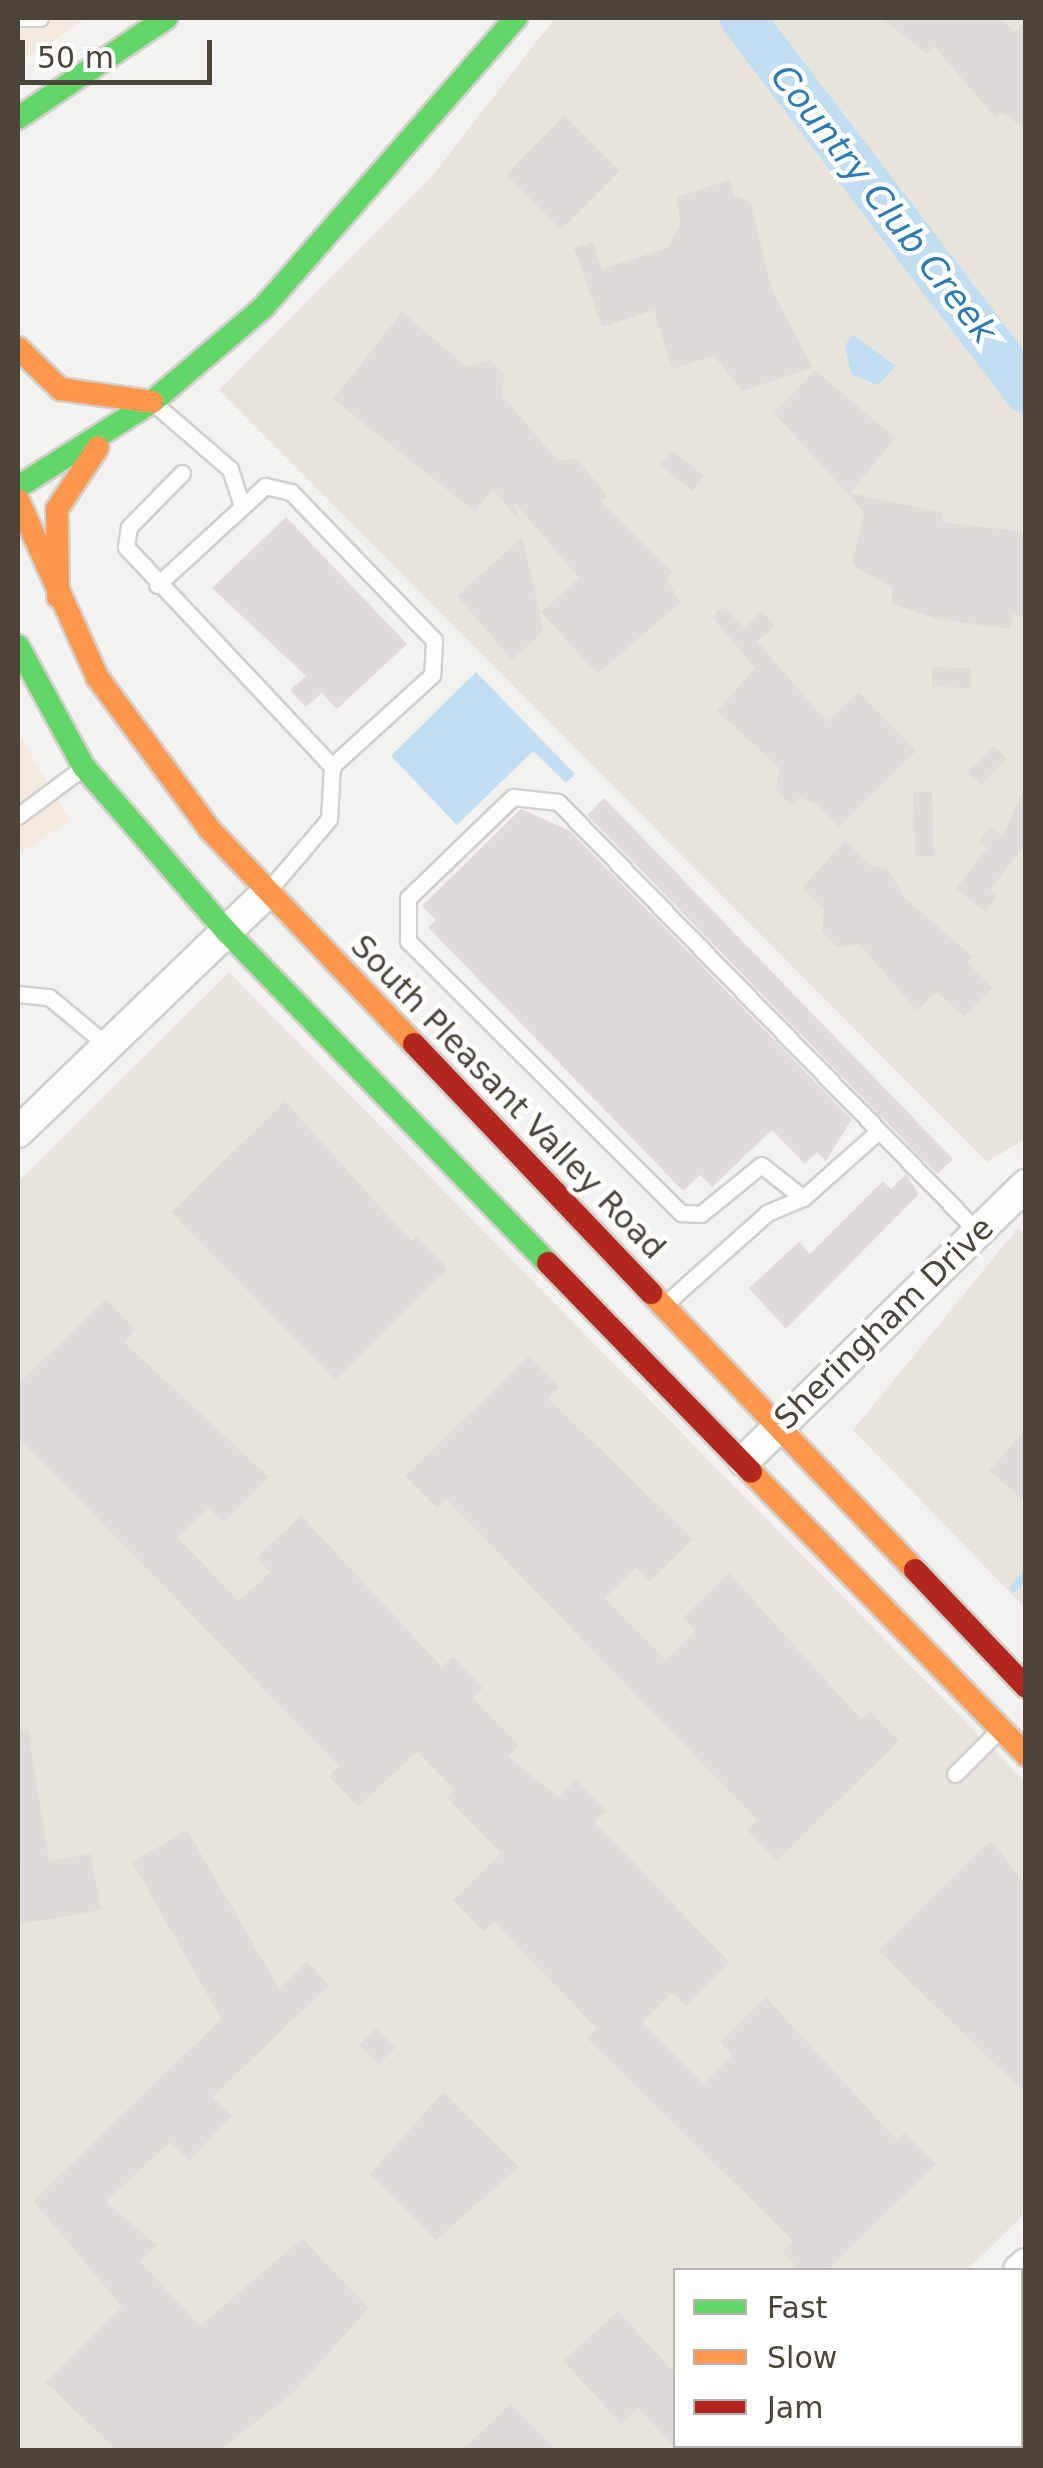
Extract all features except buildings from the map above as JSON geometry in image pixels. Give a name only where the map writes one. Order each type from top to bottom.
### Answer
[{"type":"main road","points":[[18,487],[152,402],[331,239],[516,18]]},
{"type":"main road","points":[[18,117],[152,21]]},
{"type":"main road","points":[[18,138],[44,100]]},
{"type":"main road","points":[[18,348],[60,389],[152,402]]},
{"type":"main road","points":[[58,597],[56,510],[117,426]]},
{"type":"main road","name":"South Pleasant Valley Road","points":[[18,500],[58,597],[141,742],[265,894],[664,1304],[774,1430],[1026,1687]]},
{"type":"main road","points":[[18,646],[84,767],[228,933],[1026,1756]]},
{"type":"main road","points":[[1000,1729],[1026,1703]]},
{"type":"street","points":[[18,1132],[265,894]]},
{"type":"street","name":"Sheringham Drive","points":[[744,1461],[1026,1185]]},
{"type":"lane","points":[[18,18],[40,18]]},
{"type":"lane","points":[[152,402],[230,469],[241,502]]},
{"type":"lane","points":[[182,473],[129,528],[126,547],[332,766]]},
{"type":"lane","points":[[157,584],[241,502],[265,486],[290,492],[438,650],[432,675],[332,766],[329,819],[265,894]]},
{"type":"lane","points":[[18,816],[84,767]]},
{"type":"lane","points":[[804,1198],[761,1164],[702,1214],[681,1213],[408,941],[408,898],[513,798],[546,795],[874,1135],[977,1231]]},
{"type":"lane","points":[[18,994],[50,998],[108,1047]]},
{"type":"lane","points":[[664,1304],[767,1214],[804,1198],[874,1135]]},
{"type":"lane","points":[[955,1774],[1000,1729]]},
{"type":"shaded area","points":[[18,18],[88,18],[18,63]]},
{"type":"shaded area","points":[[555,18],[1025,18],[1025,1139],[987,1162],[219,390],[432,176]]},
{"type":"shaded area","points":[[18,732],[70,820],[18,855]]},
{"type":"shaded area","points":[[229,972],[1025,1782],[1025,2213],[969,2268],[673,2268],[673,2448],[786,2448],[784,2450],[18,2450],[18,1182]]},
{"type":"shaded area","points":[[1018,1228],[1026,1235],[1025,1608],[853,1430]]},
{"type":"shaded area","points":[[1025,2305],[1025,2450],[877,2450],[1023,2448]]},
{"type":"water","points":[[853,335],[896,366],[878,385],[851,374],[845,345]]},
{"type":"water","points":[[476,672],[575,774],[566,783],[533,751],[457,825],[391,756]]},
{"type":"waterway","name":"Country Club Creek","points":[[742,18],[1026,391]]},
{"type":"waterway","points":[[1014,1588],[1026,1574]]},
{"type":"traffic: fast","points":[[18,118],[166,18]]},
{"type":"traffic: fast","points":[[18,487],[152,402],[263,308],[516,18]]},
{"type":"traffic: fast","points":[[18,646],[84,767],[228,933],[548,1263]]},
{"type":"traffic: slow","points":[[18,348],[60,389],[152,402]]},
{"type":"traffic: slow","points":[[58,597],[57,509],[98,447]]},
{"type":"traffic: slow","points":[[18,500],[97,677],[211,831],[414,1044]]},
{"type":"traffic: slow","points":[[651,1293],[915,1570]]},
{"type":"traffic: slow","points":[[751,1472],[1026,1755]]},
{"type":"traffic: jam","points":[[414,1044],[651,1293]]},
{"type":"traffic: jam","points":[[548,1263],[751,1472]]},
{"type":"traffic: jam","points":[[915,1570],[1026,1687]]}]
